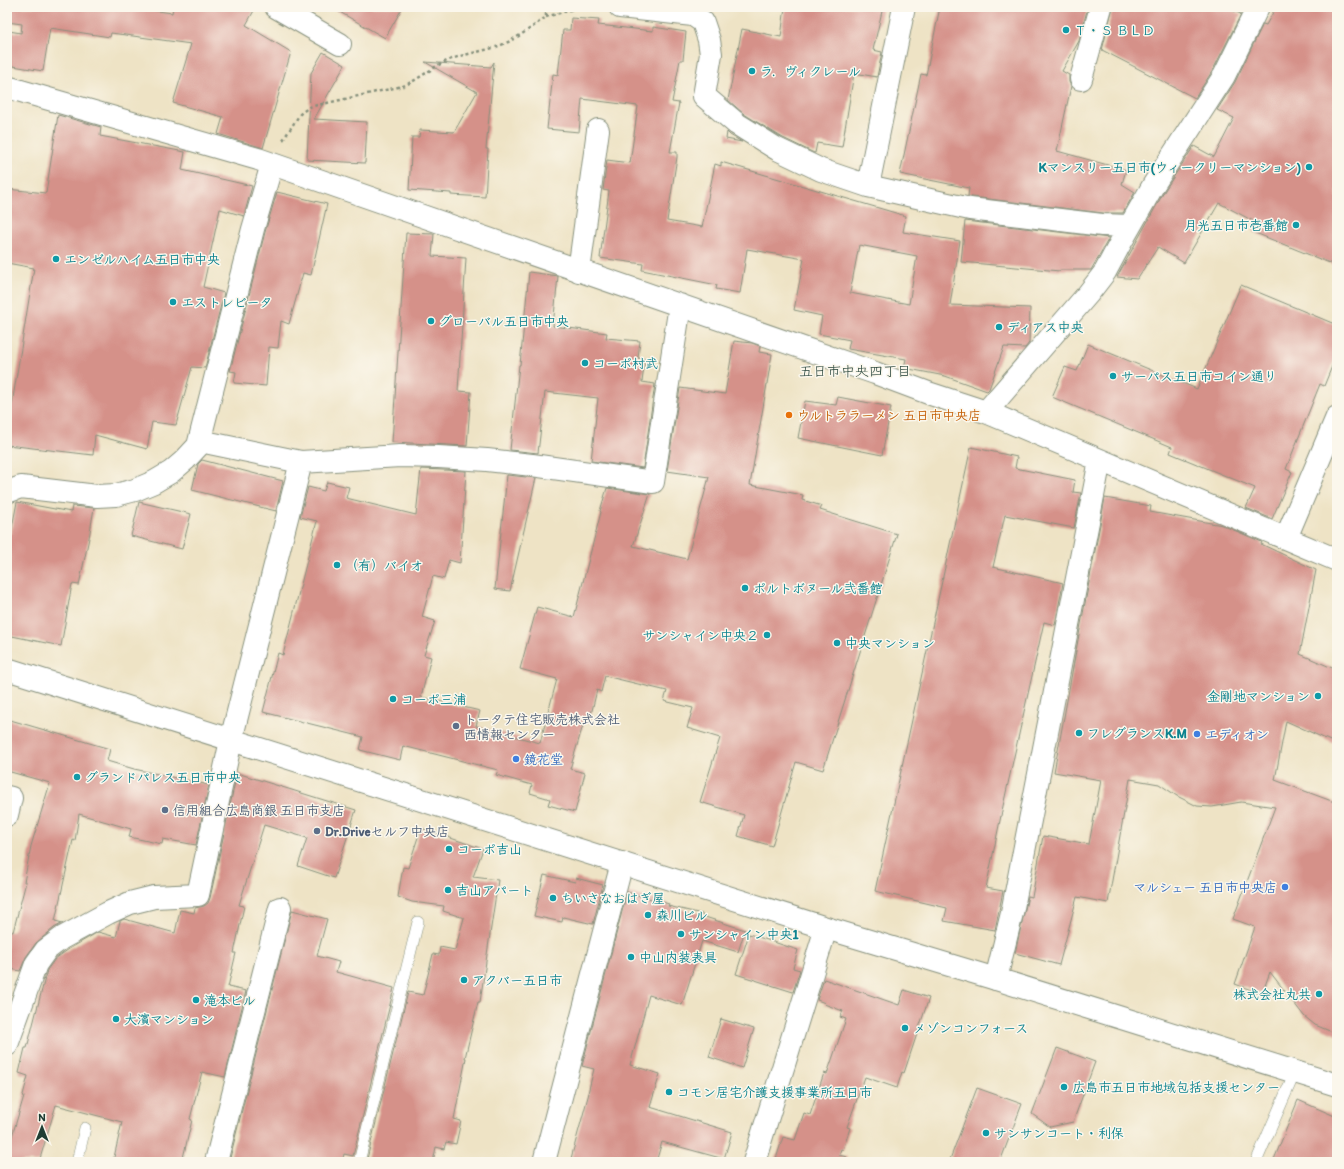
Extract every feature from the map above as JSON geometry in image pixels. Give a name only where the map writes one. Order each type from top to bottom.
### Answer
[{"type":"street","points":[[276,7],[340,44]]},
{"type":"street","points":[[620,7],[693,15],[703,22],[709,40],[711,54],[704,96],[737,124],[777,149],[821,170],[868,186],[970,209],[1102,225],[1130,226]]},
{"type":"street","points":[[868,186],[904,7]]},
{"type":"street","points":[[1080,79],[1101,7]]},
{"type":"street","points":[[986,412],[1105,272],[1130,226],[1179,144],[1224,76],[1258,7]]},
{"type":"street","points":[[7,87],[118,118],[272,164],[986,412],[1337,560]]},
{"type":"street","points":[[579,271],[598,130]]},
{"type":"street","points":[[7,492],[21,487],[97,496],[122,493],[154,482],[171,472],[198,446],[253,229],[272,164]]},
{"type":"street","points":[[200,441],[301,462],[400,456],[438,457],[532,464],[653,482],[680,305]]},
{"type":"street","points":[[1286,538],[1337,417]]},
{"type":"street","points":[[996,979],[1012,914],[1100,460]]},
{"type":"street","points":[[7,1045],[36,964],[46,950],[62,938],[130,903],[154,897],[198,895],[231,740],[301,462]]},
{"type":"street","points":[[7,669],[826,928],[1337,1085]]},
{"type":"street","points":[[7,797],[11,798],[7,815]]},
{"type":"street","points":[[544,1162],[622,863]]},
{"type":"street","points":[[216,1162],[280,908]]},
{"type":"street","points":[[754,1162],[826,928]]},
{"type":"lane","points":[[359,1162],[418,922]]},
{"type":"lane","points":[[1256,1162],[1295,1072]]},
{"type":"lane","points":[[77,1162],[85,1128]]},
{"type":"path","points":[[546,7],[546,18]]},
{"type":"path","points":[[272,164],[285,135],[300,114],[309,107],[404,86],[414,82],[447,60],[497,46],[546,18],[580,7]]},
{"type":"building","points":[[7,7],[130,7],[172,13],[173,7],[256,7],[246,25],[291,52],[263,148],[218,134],[223,117],[173,103],[191,44],[111,33],[110,37],[50,28],[43,71],[7,65],[9,31],[21,33],[22,24],[7,22]]},
{"type":"building","points":[[331,7],[403,7],[385,38]]},
{"type":"building","points":[[785,7],[883,7],[873,50],[882,52],[877,77],[854,73],[842,147],[817,143],[814,153],[783,138],[744,114],[728,100],[742,29],[781,37]]},
{"type":"building","points":[[940,7],[1088,7],[1079,41],[1062,71],[1069,75],[1069,82],[1071,86],[1057,151],[1126,170],[1122,184],[1135,192],[1123,213],[1103,213],[972,197],[968,196],[969,188],[900,174],[921,74],[926,75]]},
{"type":"building","points":[[1113,7],[1224,7],[1241,14],[1213,70],[1195,98],[1102,50]]},
{"type":"building","points":[[1276,7],[1337,7],[1337,266],[1253,232],[1257,223],[1219,203],[1184,263],[1158,247],[1137,279],[1117,277],[1165,190],[1194,146],[1214,157],[1234,118],[1217,110],[1235,82],[1263,24],[1266,25]]},
{"type":"building","points":[[571,18],[599,20],[598,25],[653,31],[653,27],[686,32],[683,60],[680,60],[672,102],[679,103],[670,152],[677,152],[677,157],[667,221],[702,227],[715,164],[721,166],[721,162],[906,216],[903,232],[960,241],[950,305],[1030,308],[1029,343],[1025,348],[1004,347],[987,391],[945,376],[904,368],[906,359],[848,349],[850,340],[819,334],[822,316],[794,310],[804,259],[747,249],[740,293],[716,289],[717,285],[642,270],[643,264],[600,258],[609,191],[603,190],[607,160],[630,163],[638,106],[582,99],[579,132],[547,129],[553,74],[558,75],[563,30],[570,30]],"holes":[[[859,245],[917,256],[909,304],[850,293]]]},
{"type":"building","points":[[323,52],[345,65],[314,119],[367,122],[365,163],[307,160],[311,73]]},
{"type":"building","points":[[425,62],[491,67],[494,62],[486,149],[488,149],[485,197],[409,190],[412,137],[419,137],[420,130],[454,132],[477,92]]},
{"type":"building","points":[[58,115],[101,127],[100,136],[185,152],[182,170],[252,186],[244,216],[220,209],[203,287],[224,293],[205,368],[192,367],[176,425],[152,422],[147,449],[95,435],[93,455],[7,445],[7,404],[12,404],[34,268],[7,263],[7,189],[46,193]]},
{"type":"building","points":[[727,132],[730,135],[742,142],[726,139]]},
{"type":"building","points":[[277,192],[327,204],[311,275],[303,273],[289,324],[281,321],[278,348],[269,347],[266,386],[234,383],[236,372],[230,371],[265,232]]},
{"type":"building","points":[[965,221],[1109,238],[1091,270],[1060,271],[961,262]]},
{"type":"building","name":"グローバル五日市中央","points":[[406,233],[434,234],[432,256],[466,258],[458,391],[471,392],[467,446],[392,442]]},
{"type":"building","points":[[529,272],[558,276],[553,326],[607,333],[606,338],[640,341],[638,358],[645,359],[642,382],[655,384],[643,468],[591,461],[598,398],[545,392],[538,453],[510,450]]},
{"type":"building","name":"サーパス五日市コイン通り","points":[[1241,285],[1337,325],[1337,354],[1324,386],[1320,384],[1286,469],[1292,472],[1272,519],[1246,508],[1255,488],[1170,453],[1172,447],[1052,397],[1065,367],[1077,371],[1088,344],[1197,389]]},
{"type":"building","points":[[734,341],[752,343],[760,346],[759,352],[772,354],[750,485],[803,495],[802,500],[822,506],[820,510],[897,534],[823,770],[796,762],[772,846],[738,836],[744,815],[700,802],[720,738],[687,728],[693,708],[664,701],[667,691],[605,676],[601,692],[597,690],[589,723],[584,722],[570,769],[585,773],[575,812],[548,805],[550,799],[530,793],[532,785],[496,775],[498,770],[403,746],[400,760],[360,750],[363,737],[263,712],[278,653],[283,655],[317,521],[300,517],[308,487],[324,491],[327,482],[349,487],[346,498],[416,515],[421,469],[466,471],[460,563],[449,560],[444,579],[433,576],[422,617],[435,621],[424,655],[431,657],[421,697],[480,711],[476,726],[540,743],[557,679],[520,669],[537,607],[574,617],[607,488],[650,494],[633,546],[687,559],[709,477],[667,471],[680,388],[725,394]]},
{"type":"building","points":[[838,397],[891,407],[882,455],[798,438],[805,401],[836,405]]},
{"type":"building","points":[[971,447],[1017,457],[1015,468],[1075,480],[1073,492],[1081,493],[1074,528],[1005,515],[993,567],[1063,583],[1055,625],[1044,622],[986,888],[1003,891],[995,930],[944,921],[947,908],[875,891]]},
{"type":"building","points":[[202,460],[283,481],[276,511],[192,490],[198,464]]},
{"type":"building","points":[[507,475],[536,478],[510,591],[495,589]]},
{"type":"building","name":"エディオン","points":[[1105,498],[1151,506],[1150,512],[1222,525],[1262,542],[1261,544],[1316,570],[1300,654],[1337,670],[1337,744],[1286,721],[1275,780],[1337,803],[1337,1034],[1315,1025],[1304,1016],[1270,972],[1262,994],[1235,984],[1255,927],[1233,919],[1275,807],[1241,802],[1212,807],[1197,806],[1177,796],[1159,784],[1130,779],[1108,903],[1077,897],[1059,965],[1015,953],[1028,896],[1032,897],[1043,836],[1089,844],[1101,780],[1054,772]]},
{"type":"building","points":[[17,502],[71,512],[72,506],[94,508],[79,585],[72,584],[61,646],[7,635],[7,533],[11,533]]},
{"type":"building","points":[[139,502],[191,514],[182,549],[131,536]]},
{"type":"building","points":[[7,719],[110,749],[107,761],[134,769],[209,785],[196,845],[163,839],[162,844],[129,837],[131,829],[79,814],[75,841],[73,840],[55,921],[63,923],[54,928],[36,943],[26,957],[20,971],[7,968],[7,931],[13,932],[26,882],[24,882],[31,846],[50,783],[7,771]]},
{"type":"building","points":[[237,773],[356,810],[334,878],[298,866],[307,838],[264,825],[239,905],[244,906],[234,953],[236,953],[228,987],[246,991],[225,1077],[202,1072],[190,1119],[192,1120],[182,1162],[113,1162],[122,1122],[56,1105],[39,1162],[7,1162],[7,1153],[24,1096],[28,1076],[19,1073],[47,970],[55,959],[98,932],[116,937],[120,921],[124,919],[175,933],[180,910],[194,913],[195,908],[204,906],[208,903]]},
{"type":"building","points":[[421,828],[483,849],[473,877],[498,880],[480,1002],[478,1002],[465,1058],[454,1119],[461,1121],[456,1144],[446,1142],[444,1149],[436,1147],[433,1162],[380,1162],[367,1159],[408,992],[423,995],[433,954],[439,955],[440,947],[455,950],[464,918],[443,911],[444,906],[412,902],[398,897],[403,867],[408,868]]},
{"type":"building","points":[[544,875],[575,882],[576,878],[603,885],[593,924],[563,917],[562,922],[534,916]]},
{"type":"building","points":[[627,892],[669,904],[668,906],[702,914],[702,916],[745,930],[738,952],[702,941],[682,1005],[649,995],[630,1065],[660,1074],[650,1107],[732,1132],[724,1159],[662,1142],[656,1162],[570,1162],[594,1069],[582,1066]]},
{"type":"building","points":[[292,910],[327,919],[317,956],[339,962],[336,972],[394,988],[353,1156],[344,1154],[342,1162],[229,1162]]},
{"type":"building","points":[[749,934],[798,950],[793,968],[800,970],[793,992],[736,974]]},
{"type":"building","points":[[824,979],[899,1005],[904,990],[929,998],[904,1073],[902,1072],[897,1088],[865,1077],[847,1127],[850,1128],[843,1150],[841,1149],[839,1155],[847,1157],[846,1162],[775,1162],[783,1137],[795,1140],[804,1113],[810,1115],[824,1073],[827,1074],[846,1019],[840,1017],[843,1011],[817,1000]]},
{"type":"building","points":[[721,1019],[754,1029],[742,1068],[709,1057]]},
{"type":"building","name":"広島市五日市地域包括支援センター","points":[[1057,1048],[1095,1062],[1073,1122],[1050,1127],[1032,1114]]},
{"type":"building","name":"サンサンコート・利保","points":[[977,1088],[1022,1104],[1000,1162],[949,1162]]},
{"type":"building","points":[[1298,1100],[1337,1117],[1337,1162],[1273,1162]]},
{"type":"place","name":"Ｔ・Ｓ ＢＬＤ","points":[[1066,30]]},
{"type":"place","name":"ラ．ヴィクレール","points":[[752,71]]},
{"type":"place","name":"Kマンスリー五日市(ウィークリーマンション)","points":[[1309,167]]},
{"type":"place","name":"月光五日市壱番館","points":[[1296,225]]},
{"type":"place","name":"エンゼルハイム五日市中央","points":[[56,259]]},
{"type":"place","name":"エストレビータ","points":[[173,302]]},
{"type":"place","name":"グローバル五日市中央","points":[[431,321]]},
{"type":"place","name":"ディアス中央","points":[[999,327]]},
{"type":"place","name":"コーポ村武","points":[[585,363]]},
{"type":"place","name":"サーパス五日市コイン通り","points":[[1113,376]]},
{"type":"place","name":"ウルトララーメン 五日市中央店","points":[[789,415]]},
{"type":"place","name":"（有）バイオ","points":[[337,565]]},
{"type":"place","name":"ポルトボヌール弐番館","points":[[745,588]]},
{"type":"place","name":"サンシャイン中央２","points":[[767,635]]},
{"type":"place","name":"中央マンション","points":[[837,643]]},
{"type":"place","name":"金剛地マンション","points":[[1318,696]]},
{"type":"place","name":"コーポ三浦","points":[[393,699]]},
{"type":"place","name":"トータテ住宅販売株式会社 西情報センター","points":[[456,726]]},
{"type":"place","name":"フレグランスK.M","points":[[1079,733]]},
{"type":"place","name":"エディオン","points":[[1197,734]]},
{"type":"place","name":"鏡花堂","points":[[516,759]]},
{"type":"place","name":"グランドパレス五日市中央","points":[[77,777]]},
{"type":"place","name":"信用組合広島商銀 五日市支店","points":[[165,810]]},
{"type":"place","name":"Dr.Driveセルフ中央店","points":[[317,831]]},
{"type":"place","name":"コーポ吉山","points":[[449,849]]},
{"type":"place","name":"マルシェー 五日市中央店","points":[[1285,887]]},
{"type":"place","name":"吉山アパート","points":[[448,890]]},
{"type":"place","name":"ちいさなおはぎ屋","points":[[553,898]]},
{"type":"place","name":"森川ビル","points":[[648,915]]},
{"type":"place","name":"サンシャイン中央1","points":[[681,934]]},
{"type":"place","name":"中山内装表具","points":[[631,957]]},
{"type":"place","name":"アクバー五日市","points":[[464,980]]},
{"type":"place","name":"株式会社丸共","points":[[1319,994]]},
{"type":"place","name":"滝本ビル","points":[[196,1000]]},
{"type":"place","name":"大濱マンション","points":[[116,1019]]},
{"type":"place","name":"メゾンコンフォース","points":[[905,1028]]},
{"type":"place","name":"広島市五日市地域包括支援センター","points":[[1064,1087]]},
{"type":"place","name":"コモン居宅介護支援事業所五日市","points":[[669,1092]]},
{"type":"place","name":"サンサンコート・利保","points":[[986,1133]]},
{"type":"district","name":"五日市中央四丁目","points":[[855,371]]}]
